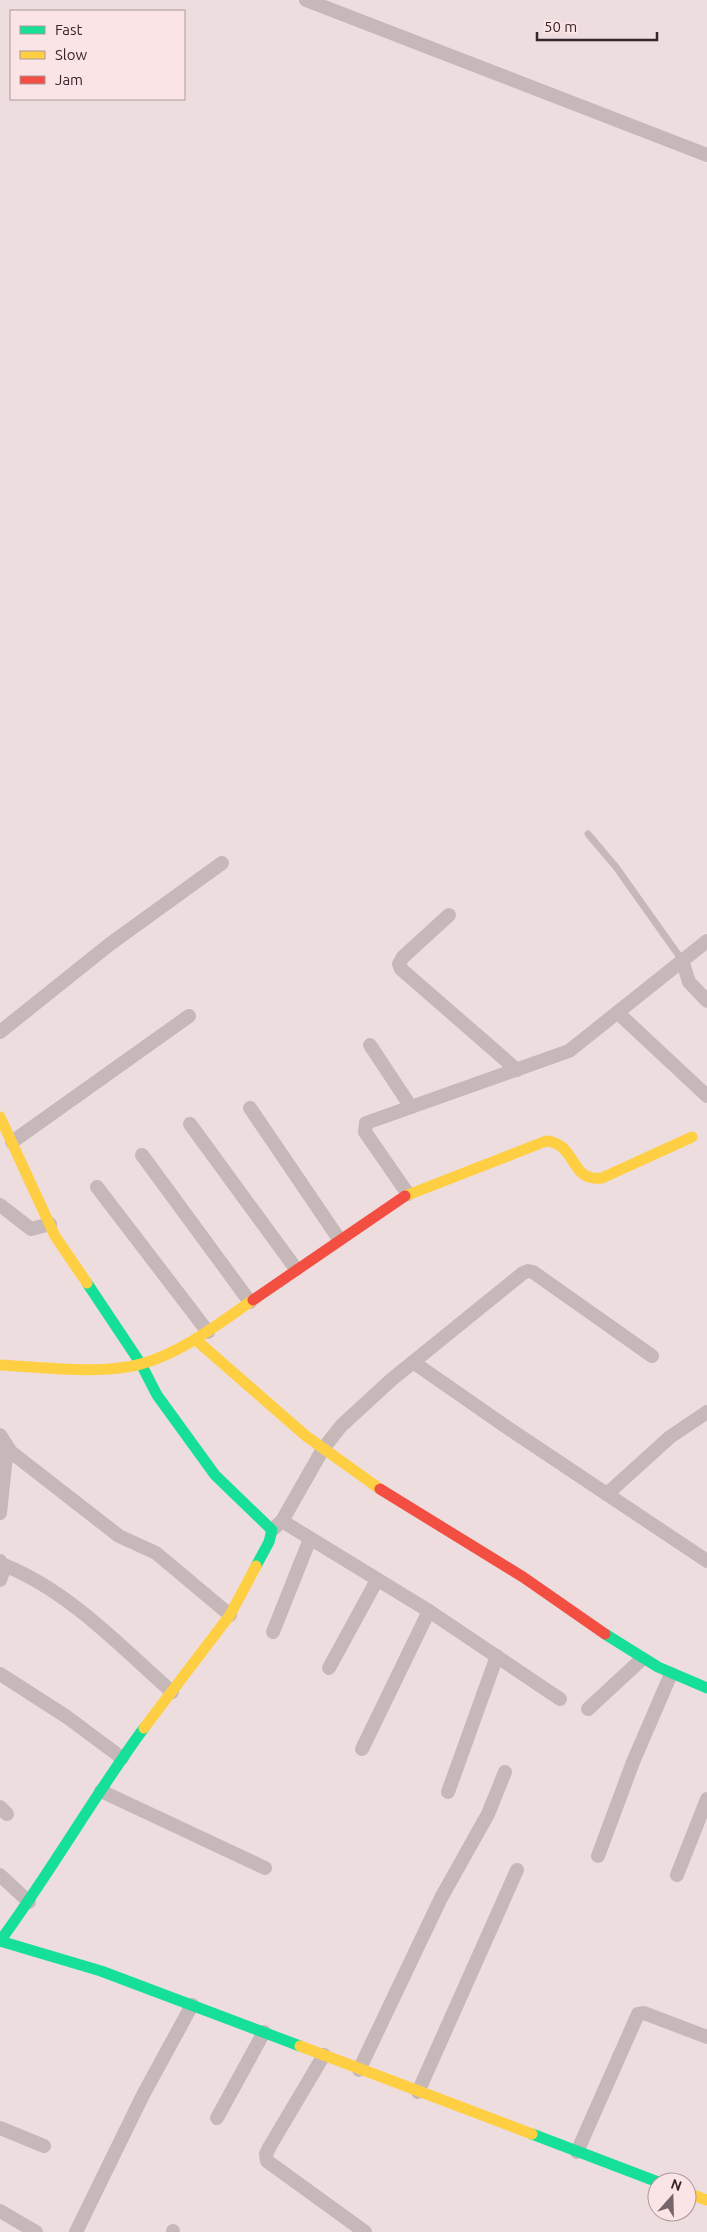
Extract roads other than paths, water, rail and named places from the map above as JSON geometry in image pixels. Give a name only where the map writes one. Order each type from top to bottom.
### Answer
[{"type":"street","points":[[306,0],[707,154]]},
{"type":"street","points":[[0,1032],[110,944],[222,863]]},
{"type":"street","points":[[449,914],[400,960],[401,970],[518,1070]]},
{"type":"street","points":[[408,1194],[365,1132],[364,1127],[371,1121],[569,1051],[707,941]]},
{"type":"street","points":[[682,960],[688,982],[707,1001]]},
{"type":"street","points":[[618,1013],[707,1096]]},
{"type":"street","points":[[12,1142],[189,1016]]},
{"type":"street","points":[[370,1045],[410,1107]]},
{"type":"street","points":[[250,1108],[339,1240]]},
{"type":"street","points":[[0,1117],[50,1224],[70,1261],[141,1364],[157,1395],[215,1475],[268,1524],[277,1525],[310,1539],[497,1656],[560,1700]]},
{"type":"street","points":[[190,1124],[296,1269]]},
{"type":"street","points":[[0,1364],[108,1369],[141,1364],[196,1340],[296,1269],[408,1194],[546,1141],[553,1140],[559,1143],[584,1175],[590,1179],[602,1178],[692,1137]]},
{"type":"street","points":[[142,1155],[250,1302]]},
{"type":"street","points":[[97,1186],[208,1332]]},
{"type":"street","points":[[2,1210],[31,1228],[50,1224]]},
{"type":"street","points":[[647,2178],[102,1971],[0,1941],[29,1902],[122,1758],[230,1615],[277,1525],[323,1449],[341,1426],[413,1362],[528,1271],[652,1356]]},
{"type":"street","points":[[196,1340],[257,1396],[323,1449],[394,1498],[524,1578],[642,1659],[671,1674],[707,1688]]},
{"type":"street","points":[[413,1362],[707,1561]]},
{"type":"street","points":[[607,1494],[666,1441],[707,1412]]},
{"type":"street","points":[[3,1441],[119,1536],[156,1553],[230,1615]]},
{"type":"street","points":[[0,1513],[3,1441]]},
{"type":"street","points":[[273,1632],[310,1539]]},
{"type":"street","points":[[0,1580],[2,1563],[30,1577],[110,1635],[172,1692]]},
{"type":"street","points":[[329,1668],[377,1580]]},
{"type":"street","points":[[362,1749],[428,1612]]},
{"type":"street","points":[[448,1792],[497,1656]]},
{"type":"street","points":[[588,1709],[642,1659]]},
{"type":"street","points":[[0,1674],[67,1717],[122,1758]]},
{"type":"street","points":[[598,1856],[634,1762],[671,1674]]},
{"type":"street","points":[[359,2070],[441,1898],[488,1814],[505,1772]]},
{"type":"street","points":[[101,1792],[265,1868]]},
{"type":"street","points":[[677,1875],[707,1799]]},
{"type":"street","points":[[418,2092],[516,1870]]},
{"type":"street","points":[[0,1875],[29,1902]]},
{"type":"street","points":[[76,2232],[143,2095],[192,2005]]},
{"type":"street","points":[[577,2152],[638,2014],[644,2013],[707,2038]]},
{"type":"street","points":[[217,2118],[264,2032]]},
{"type":"street","points":[[324,2055],[270,2146],[266,2154],[267,2161],[366,2232]]},
{"type":"street","points":[[0,2128],[44,2146]]},
{"type":"street","points":[[0,2211],[36,2232]]},
{"type":"lane","points":[[588,834],[616,867],[682,960]]}]
